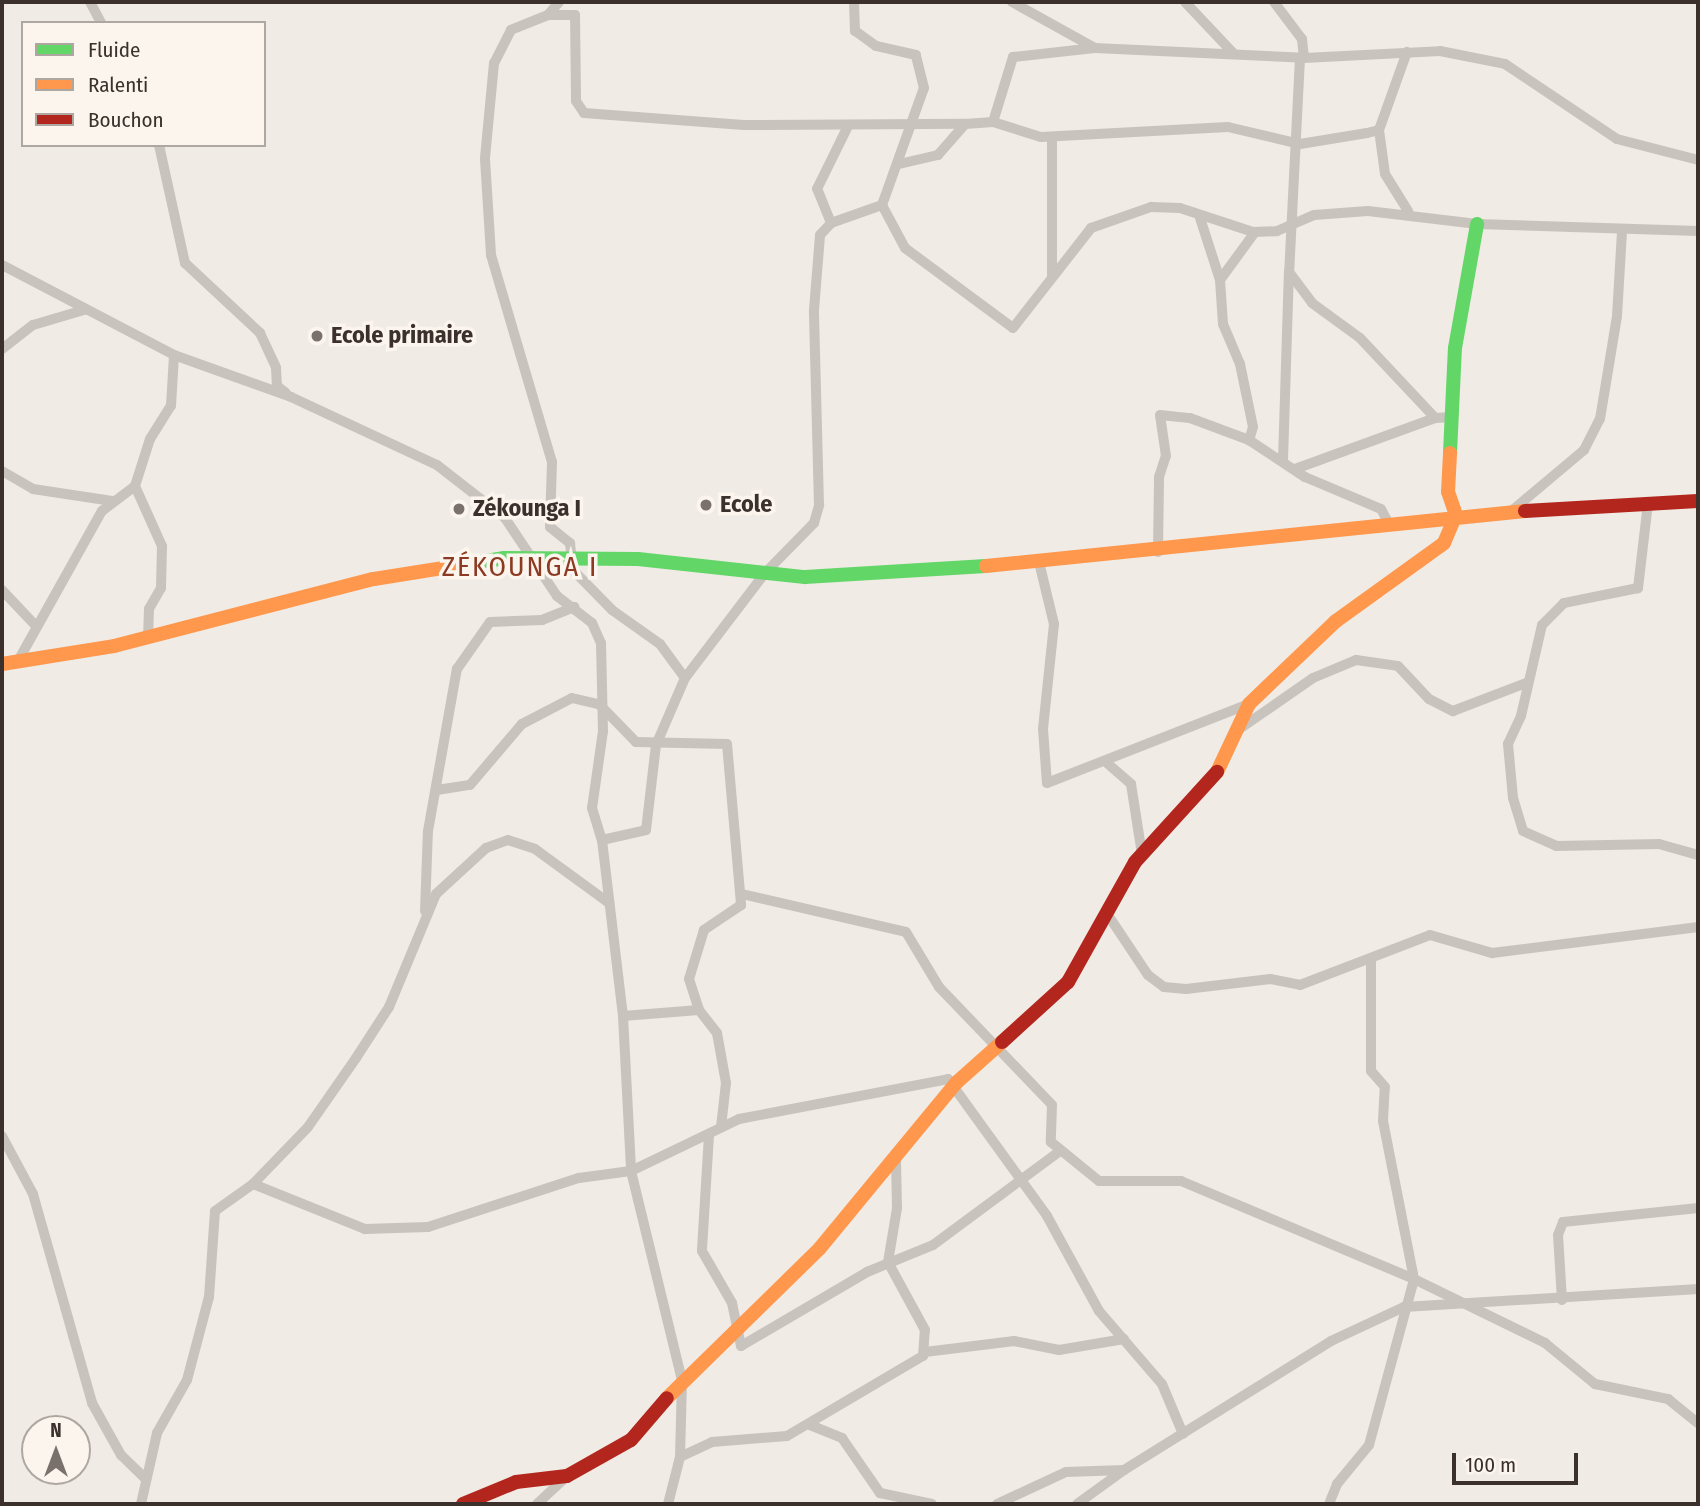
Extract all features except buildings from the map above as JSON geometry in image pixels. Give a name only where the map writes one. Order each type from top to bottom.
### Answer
[{"type":"street","points":[[90,2],[100,21]]},
{"type":"street","points":[[548,15],[559,2]]},
{"type":"street","points":[[602,841],[646,830],[656,745],[685,678],[765,573],[800,544],[819,505],[815,256],[831,223],[882,205],[913,129],[924,88],[920,60],[909,50],[861,39],[855,32],[854,2]]},
{"type":"street","points":[[1012,2],[1095,48]]},
{"type":"street","points":[[1185,2],[1233,53]]},
{"type":"street","points":[[1274,2],[1302,39],[1300,144],[1289,272],[1283,460]]},
{"type":"street","points":[[685,678],[660,644],[612,610],[573,570],[570,543],[548,523],[552,462],[491,255],[485,159],[494,62],[511,30],[548,15],[575,15],[576,101],[584,113],[846,128],[913,129],[993,122],[1023,136],[1052,138],[1147,127],[1228,127],[1300,144],[1379,130]]},
{"type":"street","points":[[993,122],[1013,57],[1095,48],[1302,58],[1440,51],[1505,64],[1617,139],[1698,160]]},
{"type":"street","points":[[1407,52],[1379,130],[1385,174],[1408,211]]},
{"type":"street","points":[[899,164],[938,155],[965,124]]},
{"type":"street","points":[[831,223],[817,189],[846,128]]},
{"type":"street","points":[[1052,138],[1052,277]]},
{"type":"street","points":[[159,147],[185,263],[260,334],[276,368],[276,386],[291,397]]},
{"type":"street","points":[[882,205],[905,248],[1013,328],[1095,225],[1151,207],[1255,232],[1326,213],[1408,211],[1477,224],[1698,232]]},
{"type":"street","points":[[1200,218],[1220,279],[1223,324],[1252,421],[1249,440]]},
{"type":"street","points":[[537,1504],[567,1476],[631,1440],[682,1381],[736,1336],[896,1159],[956,1083],[999,1048],[1068,982],[1142,854],[1213,779],[1249,704],[1336,621],[1437,551],[1456,515],[1448,492],[1455,348],[1477,224]]},
{"type":"street","points":[[1509,513],[1584,450],[1600,419],[1617,316],[1622,231]]},
{"type":"street","points":[[1220,279],[1255,232]]},
{"type":"street","points":[[2,265],[174,355],[291,397],[438,465],[505,518],[536,557],[557,596],[592,623],[601,643],[599,704],[603,739],[592,794],[602,841],[624,1016],[631,1171],[682,1381],[680,1457],[668,1504]]},
{"type":"street","points":[[1289,272],[1312,303],[1360,338],[1435,418]]},
{"type":"street","points":[[2,349],[33,324],[84,310]]},
{"type":"street","points":[[18,662],[36,626],[112,500],[135,486],[150,439],[171,406],[174,355]]},
{"type":"street","points":[[1158,552],[1159,477],[1166,456],[1160,415],[1190,418],[1249,440],[1295,469],[1381,509],[1389,524]]},
{"type":"street","points":[[1295,469],[1435,418],[1453,417]]},
{"type":"street","points":[[2,471],[33,489],[112,500]]},
{"type":"street","points":[[135,486],[162,546],[161,588],[149,609],[148,638]]},
{"type":"street","points":[[2,664],[148,638],[374,579],[536,557],[570,557],[765,573],[885,574],[1158,552],[1456,515],[1698,501]]},
{"type":"street","points":[[1648,503],[1638,588],[1551,612],[1526,683],[1508,751],[1523,831],[1556,845],[1659,844],[1698,855]]},
{"type":"street","points":[[1039,562],[1054,624],[1043,729],[1045,779],[1107,763],[1203,717],[1249,704]]},
{"type":"street","points":[[2,590],[36,626]]},
{"type":"street","points":[[425,914],[447,700],[483,627],[503,618],[542,620],[574,607]]},
{"type":"street","points":[[592,623],[612,610]]},
{"type":"street","points":[[1238,730],[1313,678],[1356,660],[1398,666],[1429,699],[1453,711],[1526,683]]},
{"type":"street","points":[[437,790],[470,785],[522,724],[558,702],[599,704],[636,741],[656,745],[727,744],[732,751],[729,793],[742,894],[736,912],[708,925],[695,949],[689,979],[699,1010],[717,1033],[726,1083],[721,1127]]},
{"type":"street","points":[[1107,763],[1130,784],[1142,854]]},
{"type":"street","points":[[141,1504],[157,1433],[187,1380],[209,1297],[215,1211],[253,1184],[308,1127],[389,1007],[425,914],[451,877],[499,840],[536,849],[609,903]]},
{"type":"street","points":[[742,894],[896,925],[939,988],[1052,1105],[1051,1142],[1099,1181],[1172,1178],[1413,1279],[1545,1343],[1595,1384],[1668,1399],[1698,1423]]},
{"type":"street","points":[[1108,915],[1136,961],[1164,987],[1270,979],[1300,985],[1371,962],[1430,935],[1492,953],[1698,927]]},
{"type":"street","points":[[1329,1504],[1337,1484],[1369,1445],[1413,1279],[1383,1122],[1385,1087],[1371,1072],[1371,962]]},
{"type":"street","points":[[624,1016],[699,1010]]},
{"type":"street","points":[[253,1184],[365,1229],[428,1227],[579,1178],[631,1171],[721,1127],[883,1095],[927,1078],[956,1083],[1017,1180],[1047,1216],[1085,1290],[1163,1384],[1183,1434]]},
{"type":"street","points":[[709,1135],[702,1251],[732,1303],[736,1336],[741,1346],[888,1262],[933,1245],[1017,1180],[1060,1151]]},
{"type":"street","points":[[2,1136],[33,1194],[92,1402],[121,1455],[146,1479]]},
{"type":"street","points":[[896,1159],[897,1208],[888,1262],[925,1330],[925,1352]]},
{"type":"street","points":[[1562,1300],[1558,1235],[1563,1222],[1698,1208]]},
{"type":"street","points":[[1077,1504],[1124,1470],[1331,1341],[1404,1307],[1460,1302],[1562,1300],[1698,1289]]},
{"type":"street","points":[[680,1457],[712,1442],[778,1438],[810,1425],[910,1368],[925,1352],[1014,1341],[1059,1350],[1124,1339]]},
{"type":"street","points":[[810,1425],[842,1438],[880,1493],[932,1504]]},
{"type":"street","points":[[996,1504],[1066,1472],[1124,1470]]},
{"type":"street","points":[[463,1504],[516,1482],[567,1476]]},
{"type":"traffic: fast","points":[[1450,453],[1455,348],[1477,224]]},
{"type":"traffic: fast","points":[[461,565],[504,558],[638,559],[805,577],[986,566]]},
{"type":"traffic: slow","points":[[1217,772],[1249,704],[1336,621],[1444,543],[1456,515],[1448,492],[1450,453]]},
{"type":"traffic: slow","points":[[986,566],[1525,511]]},
{"type":"traffic: slow","points":[[2,664],[114,646],[374,579],[461,565]]},
{"type":"traffic: slow","points":[[667,1398],[820,1248],[956,1083],[1002,1042]]},
{"type":"traffic: jam","points":[[1525,511],[1698,501]]},
{"type":"traffic: jam","points":[[1002,1042],[1068,982],[1135,862],[1217,772]]},
{"type":"traffic: jam","points":[[463,1504],[516,1482],[567,1476],[631,1440],[667,1398]]},
{"type":"place","name":"Ecole primaire","points":[[317,336]]},
{"type":"place","name":"Ecole","points":[[706,505]]},
{"type":"place","name":"Zékounga I","points":[[459,509]]},
{"type":"district","name":"ZÉKOUNGA I","points":[[520,567]]}]
